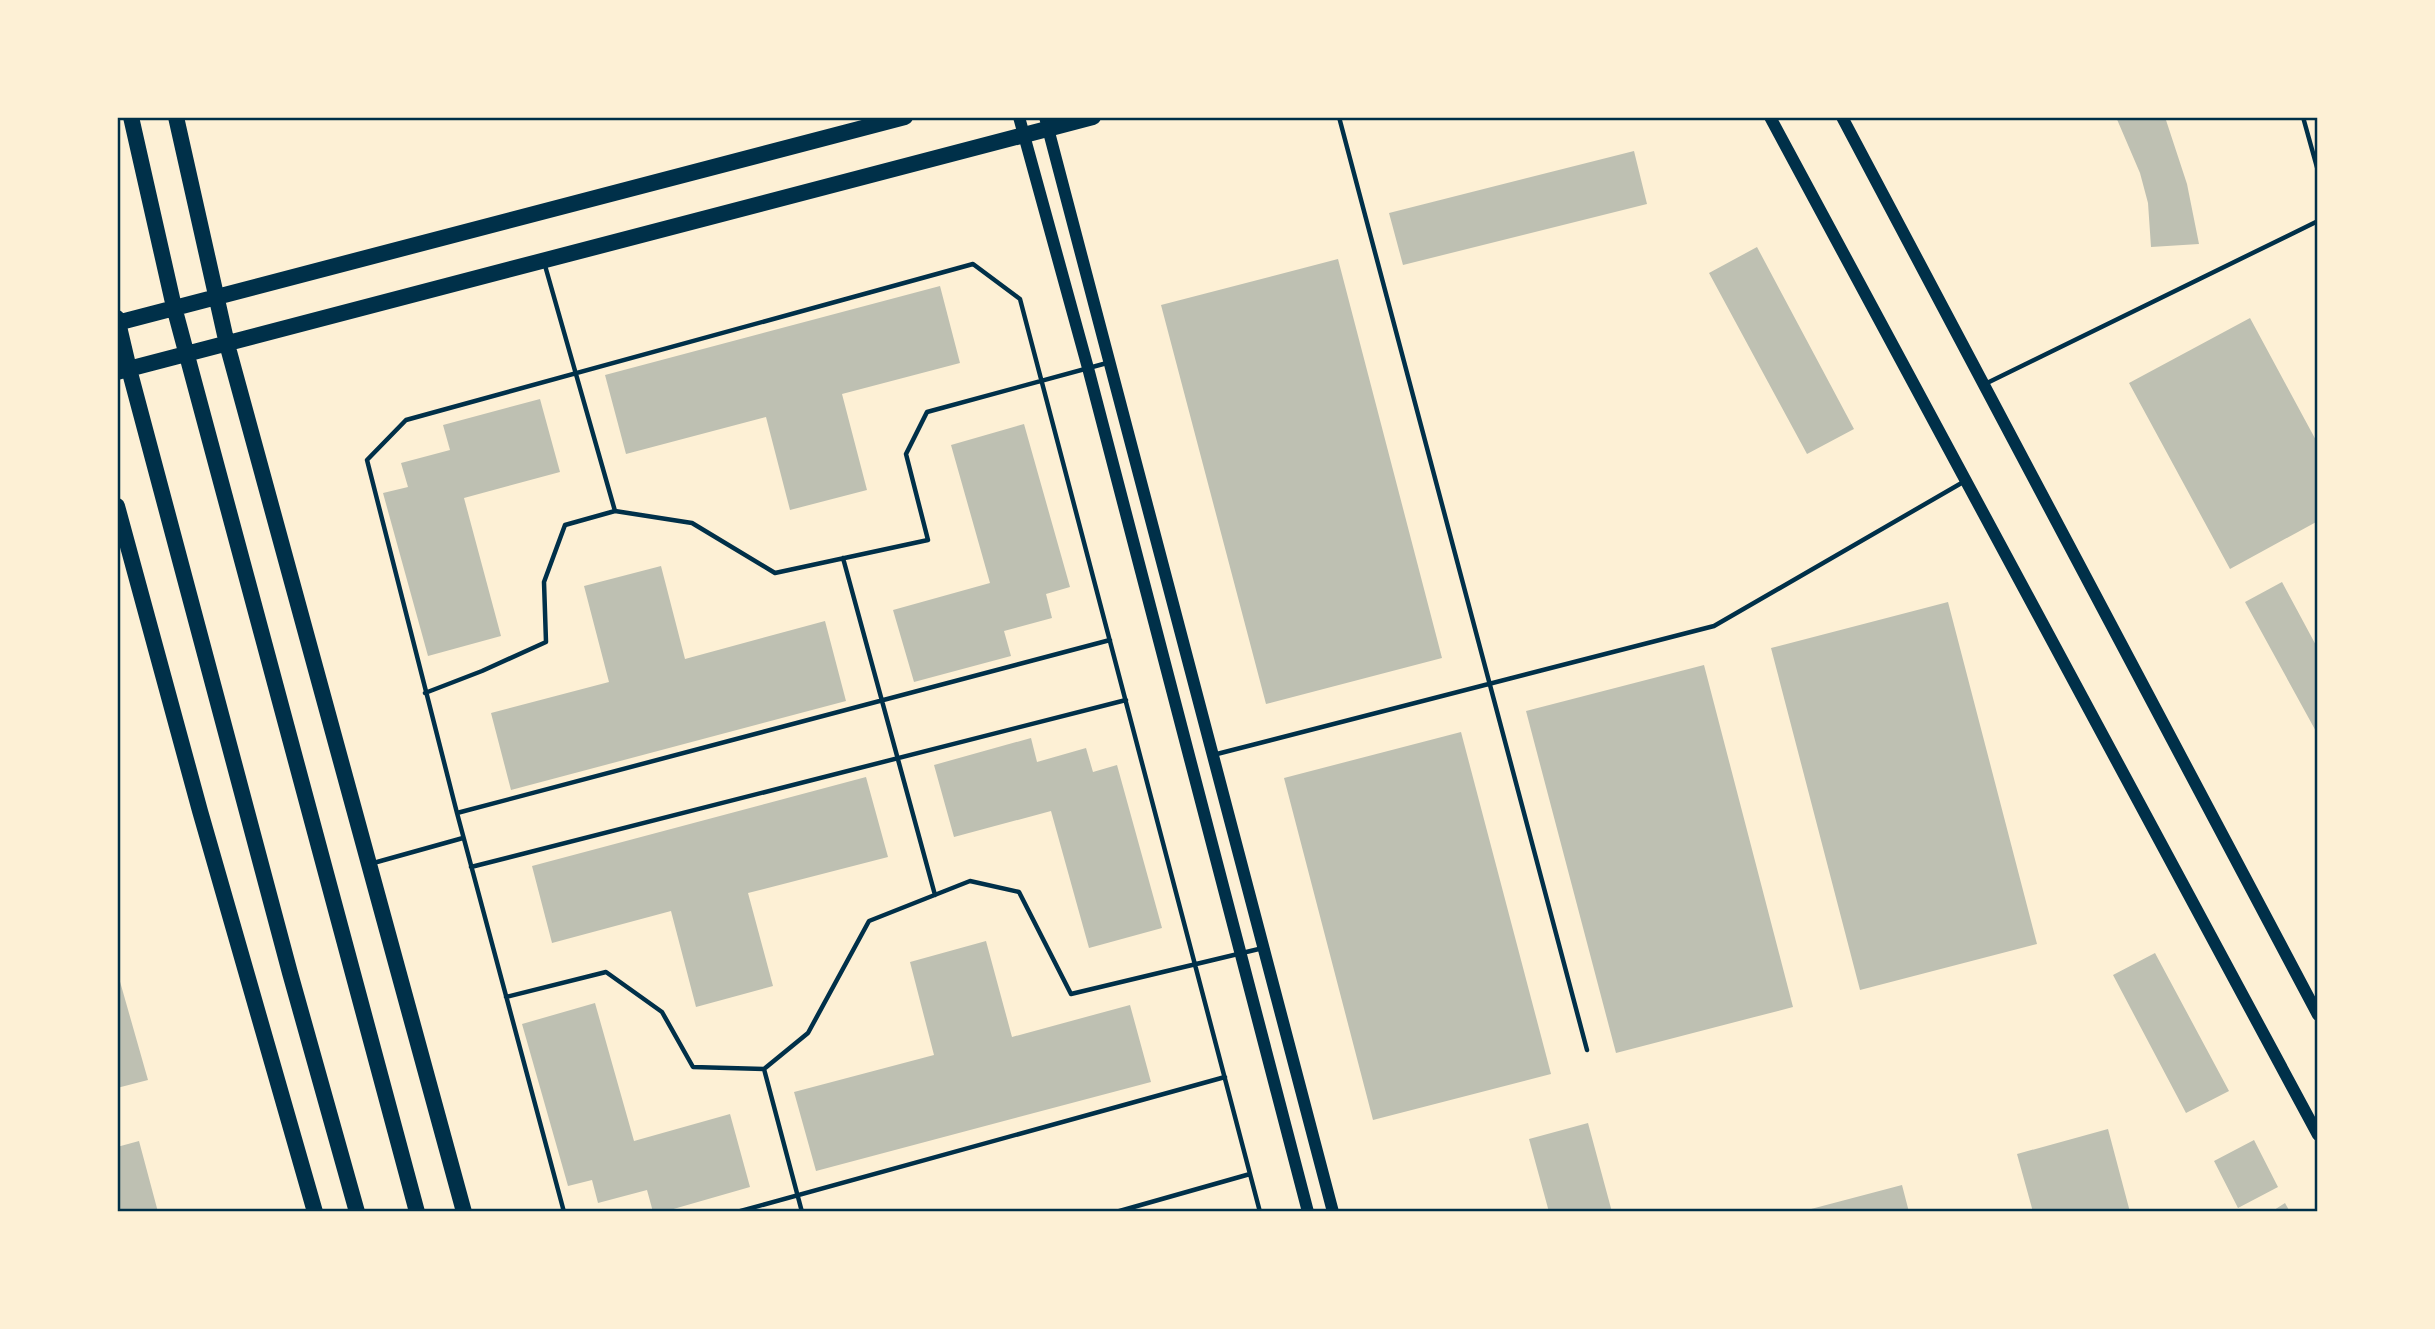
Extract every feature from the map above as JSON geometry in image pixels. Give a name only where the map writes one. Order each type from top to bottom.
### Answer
[{"type":"main road","points":[[131,117],[174,307],[417,1212]]},
{"type":"main road","points":[[176,117],[227,344],[464,1212]]},
{"type":"main road","points":[[357,1212],[123,371],[118,322],[905,117]]},
{"type":"main road","points":[[123,371],[1025,135],[1047,123],[1093,117]]},
{"type":"main road","points":[[117,506],[314,1212]]},
{"type":"street","points":[[1019,117],[1088,368],[1308,1212]]},
{"type":"street","points":[[1770,117],[2318,1135]]},
{"type":"street","points":[[1842,117],[2318,1015]]},
{"type":"street","points":[[1047,123],[1333,1212]]},
{"type":"lane","points":[[1339,117],[1587,1050]]},
{"type":"lane","points":[[2303,117],[2318,171]]},
{"type":"lane","points":[[1983,385],[2318,221]]},
{"type":"lane","points":[[544,262],[615,511]]},
{"type":"lane","points":[[564,1212],[425,693],[367,460],[406,420],[973,264],[1020,299],[1260,1212]]},
{"type":"lane","points":[[425,693],[546,642],[544,582],[565,525],[615,511],[692,523],[775,573],[928,540],[906,454],[927,412],[1108,363]]},
{"type":"lane","points":[[1212,755],[1714,626],[1965,480]]},
{"type":"lane","points":[[843,558],[935,895]]},
{"type":"lane","points":[[457,813],[1110,640]]},
{"type":"lane","points":[[471,867],[1126,700]]},
{"type":"lane","points":[[377,862],[463,838]]},
{"type":"lane","points":[[506,997],[606,972],[662,1012],[693,1067],[764,1069],[808,1033],[869,921],[970,881],[1019,892],[1071,994],[1264,948]]},
{"type":"lane","points":[[764,1069],[802,1212]]},
{"type":"lane","points":[[737,1212],[1225,1077]]},
{"type":"lane","points":[[1115,1212],[1250,1174]]},
{"type":"building","points":[[2116,117],[2165,117],[2187,184],[2199,244],[2151,247],[2148,203],[2140,173]]},
{"type":"building","points":[[1634,151],[1647,204],[1403,265],[1389,213]]},
{"type":"building","points":[[1757,247],[1854,429],[1807,454],[1709,273]]},
{"type":"building","points":[[1338,259],[1442,658],[1266,704],[1161,305]]},
{"type":"building","points":[[940,286],[960,363],[842,394],[867,490],[790,510],[766,417],[626,454],[605,375]]},
{"type":"building","points":[[2250,318],[2318,444],[2318,521],[2230,569],[2129,383]]},
{"type":"building","points":[[540,399],[560,472],[464,498],[501,636],[428,656],[383,493],[408,487],[401,463],[450,450],[443,425]]},
{"type":"building","points":[[1024,424],[1070,587],[1046,594],[1052,618],[1004,631],[1011,656],[914,682],[893,610],[990,583],[951,445]]},
{"type":"building","points":[[661,566],[685,659],[825,621],[846,701],[511,790],[491,713],[609,682],[584,586]]},
{"type":"building","points":[[2282,582],[2318,649],[2318,735],[2245,602]]},
{"type":"building","points":[[1948,602],[2037,944],[1860,990],[1771,648]]},
{"type":"building","points":[[1704,665],[1793,1007],[1616,1053],[1526,711]]},
{"type":"building","points":[[1461,732],[1551,1074],[1373,1120],[1284,778]]},
{"type":"building","points":[[1031,738],[1037,762],[1086,748],[1093,772],[1117,765],[1162,928],[1089,948],[1051,811],[954,837],[934,765]]},
{"type":"building","points":[[866,777],[888,857],[748,893],[773,986],[696,1007],[671,911],[552,943],[532,866]]},
{"type":"building","points":[[986,941],[1012,1037],[1130,1005],[1151,1082],[816,1171],[794,1092],[934,1055],[910,962]]},
{"type":"building","points":[[2155,953],[2229,1091],[2186,1113],[2113,975]]},
{"type":"building","points":[[117,971],[148,1080],[117,1088]]},
{"type":"building","points":[[595,1003],[634,1141],[730,1114],[750,1187],[663,1212],[653,1212],[647,1190],[598,1203],[592,1180],[568,1186],[522,1024]]},
{"type":"building","points":[[1588,1123],[1612,1212],[1549,1212],[1529,1139]]},
{"type":"building","points":[[2108,1129],[2130,1212],[2033,1212],[2017,1154]]},
{"type":"building","points":[[2254,1140],[2278,1187],[2238,1208],[2214,1161]]},
{"type":"building","points":[[139,1141],[158,1212],[117,1212],[117,1147]]},
{"type":"building","points":[[1902,1185],[1909,1212],[1812,1212],[1811,1209]]},
{"type":"building","points":[[2285,1203],[2290,1212],[2271,1212]]}]
